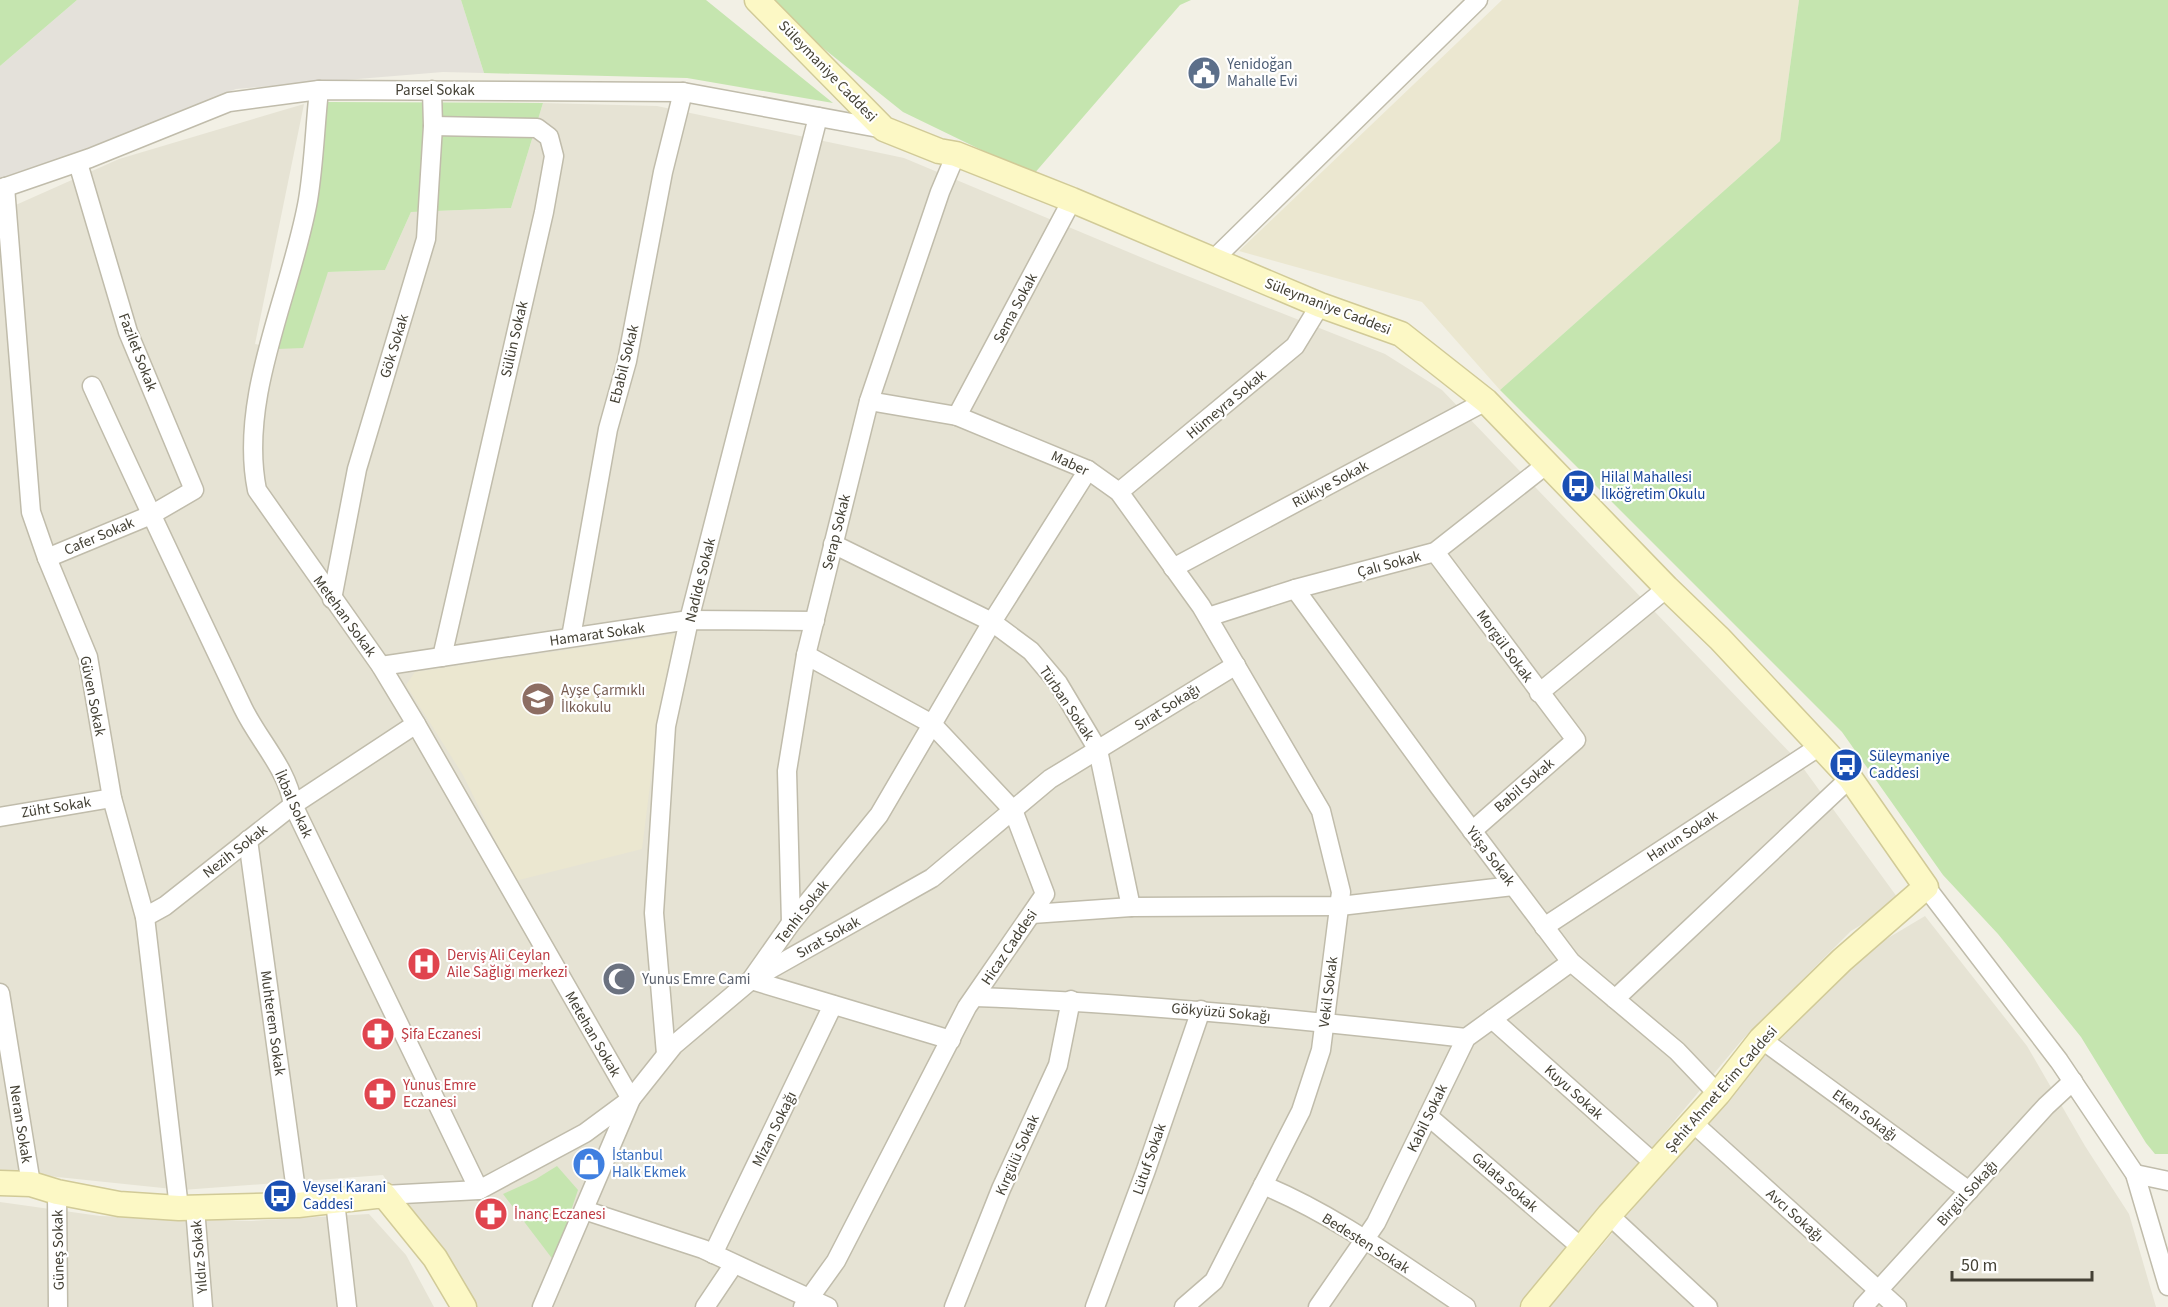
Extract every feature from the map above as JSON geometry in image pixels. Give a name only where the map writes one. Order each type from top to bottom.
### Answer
[{"type":"street","name":"Süleymaniye Caddesi","points":[[757,0],[884,129],[939,151],[956,154],[1072,200],[1320,305],[1401,334],[1486,400],[1666,588],[1720,639],[1850,778],[1926,887],[2073,1081],[2135,1174],[2168,1286]]},
{"type":"street","points":[[1214,260],[1478,0]]},
{"type":"street","name":"Parsel Sokak","points":[[3,188],[78,163],[229,102],[319,90],[683,92],[884,129]]},
{"type":"street","name":"Metehan Sokak","points":[[319,90],[308,200],[257,394],[253,469],[257,490],[381,666],[631,1100]]},
{"type":"street","name":"Gök Sokak","points":[[332,599],[357,469],[426,239],[433,126],[432,90]]},
{"type":"street","name":"Ebabil Sokak","points":[[572,637],[608,429],[627,361],[663,172],[683,92]]},
{"type":"street","name":"Nadide Sokak","points":[[666,1054],[654,913],[666,726],[689,620],[818,117]]},
{"type":"street","name":"Sülün Sokak","points":[[433,126],[537,128],[549,137],[554,156],[442,657]]},
{"type":"street","name":"Serap Sokak","points":[[791,923],[787,771],[806,656],[869,401],[940,192],[956,154]]},
{"type":"street","name":"Fazilet Sokak","points":[[78,163],[128,332],[194,490],[151,515]]},
{"type":"street","name":"Güven Sokak","points":[[3,188],[31,512],[47,558],[88,657],[112,798],[144,917],[187,1208]]},
{"type":"street","name":"Sema Sokak","points":[[957,416],[1072,200]]},
{"type":"street","name":"Hümeyra Sokak","points":[[1119,492],[1295,346],[1320,305]]},
{"type":"street","name":"İkbal Sokak","points":[[92,386],[248,718],[290,788],[293,805],[478,1190]]},
{"type":"street","name":"Rükiye Sokak","points":[[1173,568],[1486,400]]},
{"type":"street","name":"Maber","points":[[869,401],[957,416],[1088,470],[1119,492],[1208,617],[1236,665]]},
{"type":"street","name":"Çalı Sokak","points":[[1208,617],[1295,589],[1435,552],[1547,464]]},
{"type":"street","name":"Tenhi Sokak","points":[[384,1195],[478,1190],[585,1133],[631,1100],[666,1054],[751,980],[791,923],[879,816],[992,622],[1088,470]]},
{"type":"street","name":"Cafer Sokak","points":[[47,558],[151,515]]},
{"type":"street","name":"Türban Sokak","points":[[833,544],[992,622],[1031,651],[1051,675],[1098,750],[1131,907]]},
{"type":"street","name":"Morgül Sokak","points":[[1435,552],[1576,740]]},
{"type":"street","points":[[1539,693],[1666,588]]},
{"type":"street","name":"Yüşa Sokak","points":[[1295,589],[1571,962],[1677,1051],[1718,1094]]},
{"type":"street","name":"Hamarat Sokak","points":[[381,666],[689,620],[815,621]]},
{"type":"street","name":"Hicaz Caddesi","points":[[806,656],[932,724],[1013,810],[1045,894],[968,1007],[836,1260],[806,1303]]},
{"type":"street","name":"Sırat Sokağı","points":[[1013,810],[1050,779],[1236,665]]},
{"type":"street","name":"Vekil Sokak","points":[[1184,1307],[1214,1281],[1301,1111],[1321,1050],[1340,906],[1341,892],[1321,811],[1236,665]]},
{"type":"street","name":"Nezih Sokak","points":[[144,917],[165,906],[293,805],[416,724]]},
{"type":"street","name":"Babil Sokak","points":[[1472,831],[1576,740]]},
{"type":"street","name":"Harun Sokak","points":[[1544,927],[1820,746]]},
{"type":"street","points":[[1615,999],[1850,778]]},
{"type":"street","name":"Züht Sokak","points":[[0,817],[112,798]]},
{"type":"street","name":"Sırat Sokak","points":[[751,980],[932,878],[1013,810]]},
{"type":"street","name":"Muhterem Sokak","points":[[248,840],[298,1205]]},
{"type":"street","points":[[1032,914],[1131,907],[1340,906],[1513,886]]},
{"type":"street","name":"Şehit Ahmet Erim Caddesi","points":[[1533,1307],[1609,1215],[1718,1094],[1761,1039],[1842,960],[1926,887]]},
{"type":"street","name":"Kabil Sokak","points":[[1318,1307],[1366,1240],[1466,1038],[1571,962]]},
{"type":"street","points":[[751,980],[951,1040]]},
{"type":"street","name":"Neran Sokak","points":[[0,993],[31,1184]]},
{"type":"street","name":"Gökyüzü Sokağı","points":[[975,997],[1071,1000],[1200,1010],[1466,1038]]},
{"type":"street","name":"Kırgülü Sokak","points":[[954,1307],[1001,1189],[1058,1065],[1071,1000]]},
{"type":"street","name":"Mizan Sokağı","points":[[713,1254],[833,1005]]},
{"type":"street","name":"Lütuf Sokak","points":[[1095,1307],[1146,1170],[1200,1010]]},
{"type":"street","name":"Kuyu Sokak","points":[[1492,1019],[1655,1164]]},
{"type":"street","name":"Eken Sokağı","points":[[1761,1039],[1969,1191]]},
{"type":"street","name":"Birgül Sokağı","points":[[1863,1307],[2046,1106],[2073,1081]]},
{"type":"street","points":[[542,1307],[631,1100]]},
{"type":"street","name":"Galata Sokak","points":[[1428,1116],[1582,1248]]},
{"type":"street","name":"Avcı Sokağı","points":[[1692,1122],[1897,1307]]},
{"type":"street","points":[[2135,1174],[2168,1181]]},
{"type":"street","points":[[0,1183],[31,1184],[57,1192],[119,1204],[187,1208],[298,1205],[384,1195],[435,1258],[464,1307]]},
{"type":"street","name":"Bedesten Sokak","points":[[1263,1185],[1291,1196],[1366,1240],[1466,1307]]},
{"type":"street","name":"Güneş Sokak","points":[[57,1192],[58,1307]]},
{"type":"street","points":[[335,1201],[347,1307]]},
{"type":"street","name":"Yıldız Sokak","points":[[187,1208],[204,1307]]},
{"type":"street","points":[[584,1210],[713,1254],[734,1263],[806,1303],[828,1307]]},
{"type":"street","points":[[1609,1215],[1708,1307]]},
{"type":"street","points":[[705,1307],[734,1263]]},
{"type":"shaded area","points":[[77,0],[461,0],[484,73],[443,72],[236,89],[0,183],[0,66]]},
{"type":"shaded area","points":[[1502,0],[1799,0],[1780,141],[1500,390],[1422,302],[1239,251]]},
{"type":"shaded area","points":[[543,103],[657,106],[904,158],[1157,264],[1385,354],[1442,390],[1798,761],[1900,901],[1851,931],[1742,1040],[1519,1307],[471,1307],[400,1204],[383,1175],[182,1190],[0,1171],[0,212],[119,159],[304,104],[255,344],[277,349],[328,272],[385,270],[411,212],[511,208]]},
{"type":"shaded area","points":[[675,634],[659,713],[642,849],[515,881],[463,775],[406,685],[415,672]]},
{"type":"shaded area","points":[[1925,916],[2027,1046],[2085,1146],[2129,1214],[2156,1307],[1550,1307],[1786,1027],[1868,950]]},
{"type":"shaded area","points":[[0,1202],[100,1216],[251,1221],[369,1214],[406,1255],[434,1307],[0,1307]]},
{"type":"green space","points":[[0,0],[77,0],[0,66]]},
{"type":"green space","points":[[461,0],[706,0],[833,103],[687,78],[484,73]]},
{"type":"green space","points":[[763,0],[1191,0],[1180,5],[1033,175],[903,112]]},
{"type":"green space","points":[[1799,0],[2168,0],[2168,1154],[2155,1154],[2146,1143],[2081,1037],[1998,934],[1943,875],[1842,732],[1500,390],[1780,141]]},
{"type":"green space","points":[[328,102],[543,103],[511,208],[411,212],[385,270],[328,272],[303,348],[277,349]]},
{"type":"green space","points":[[557,1166],[578,1190],[554,1261],[503,1194],[536,1179]]},
{"type":"place","name":"Yenidoğan Mahalle Evi","points":[[1204,73]]},
{"type":"place","name":"Hilal Mahallesi İlköğretim Okulu","points":[[1578,486]]},
{"type":"place","name":"Ayşe Çarmıklı İlkokulu","points":[[538,699]]},
{"type":"place","name":"Süleymaniye Caddesi","points":[[1846,765]]},
{"type":"place","name":"Derviş Ali Ceylan Aile Sağlığı merkezi","points":[[424,964]]},
{"type":"place","name":"Yunus Emre Cami","points":[[619,979]]},
{"type":"place","name":"Şifa Eczanesi","points":[[378,1034]]},
{"type":"place","name":"Yunus Emre Eczanesi","points":[[380,1094]]},
{"type":"place","name":"İstanbul Halk Ekmek","points":[[589,1164]]},
{"type":"place","name":"Veysel Karani Caddesi","points":[[280,1196]]},
{"type":"place","name":"İnanç Eczanesi","points":[[491,1214]]}]
